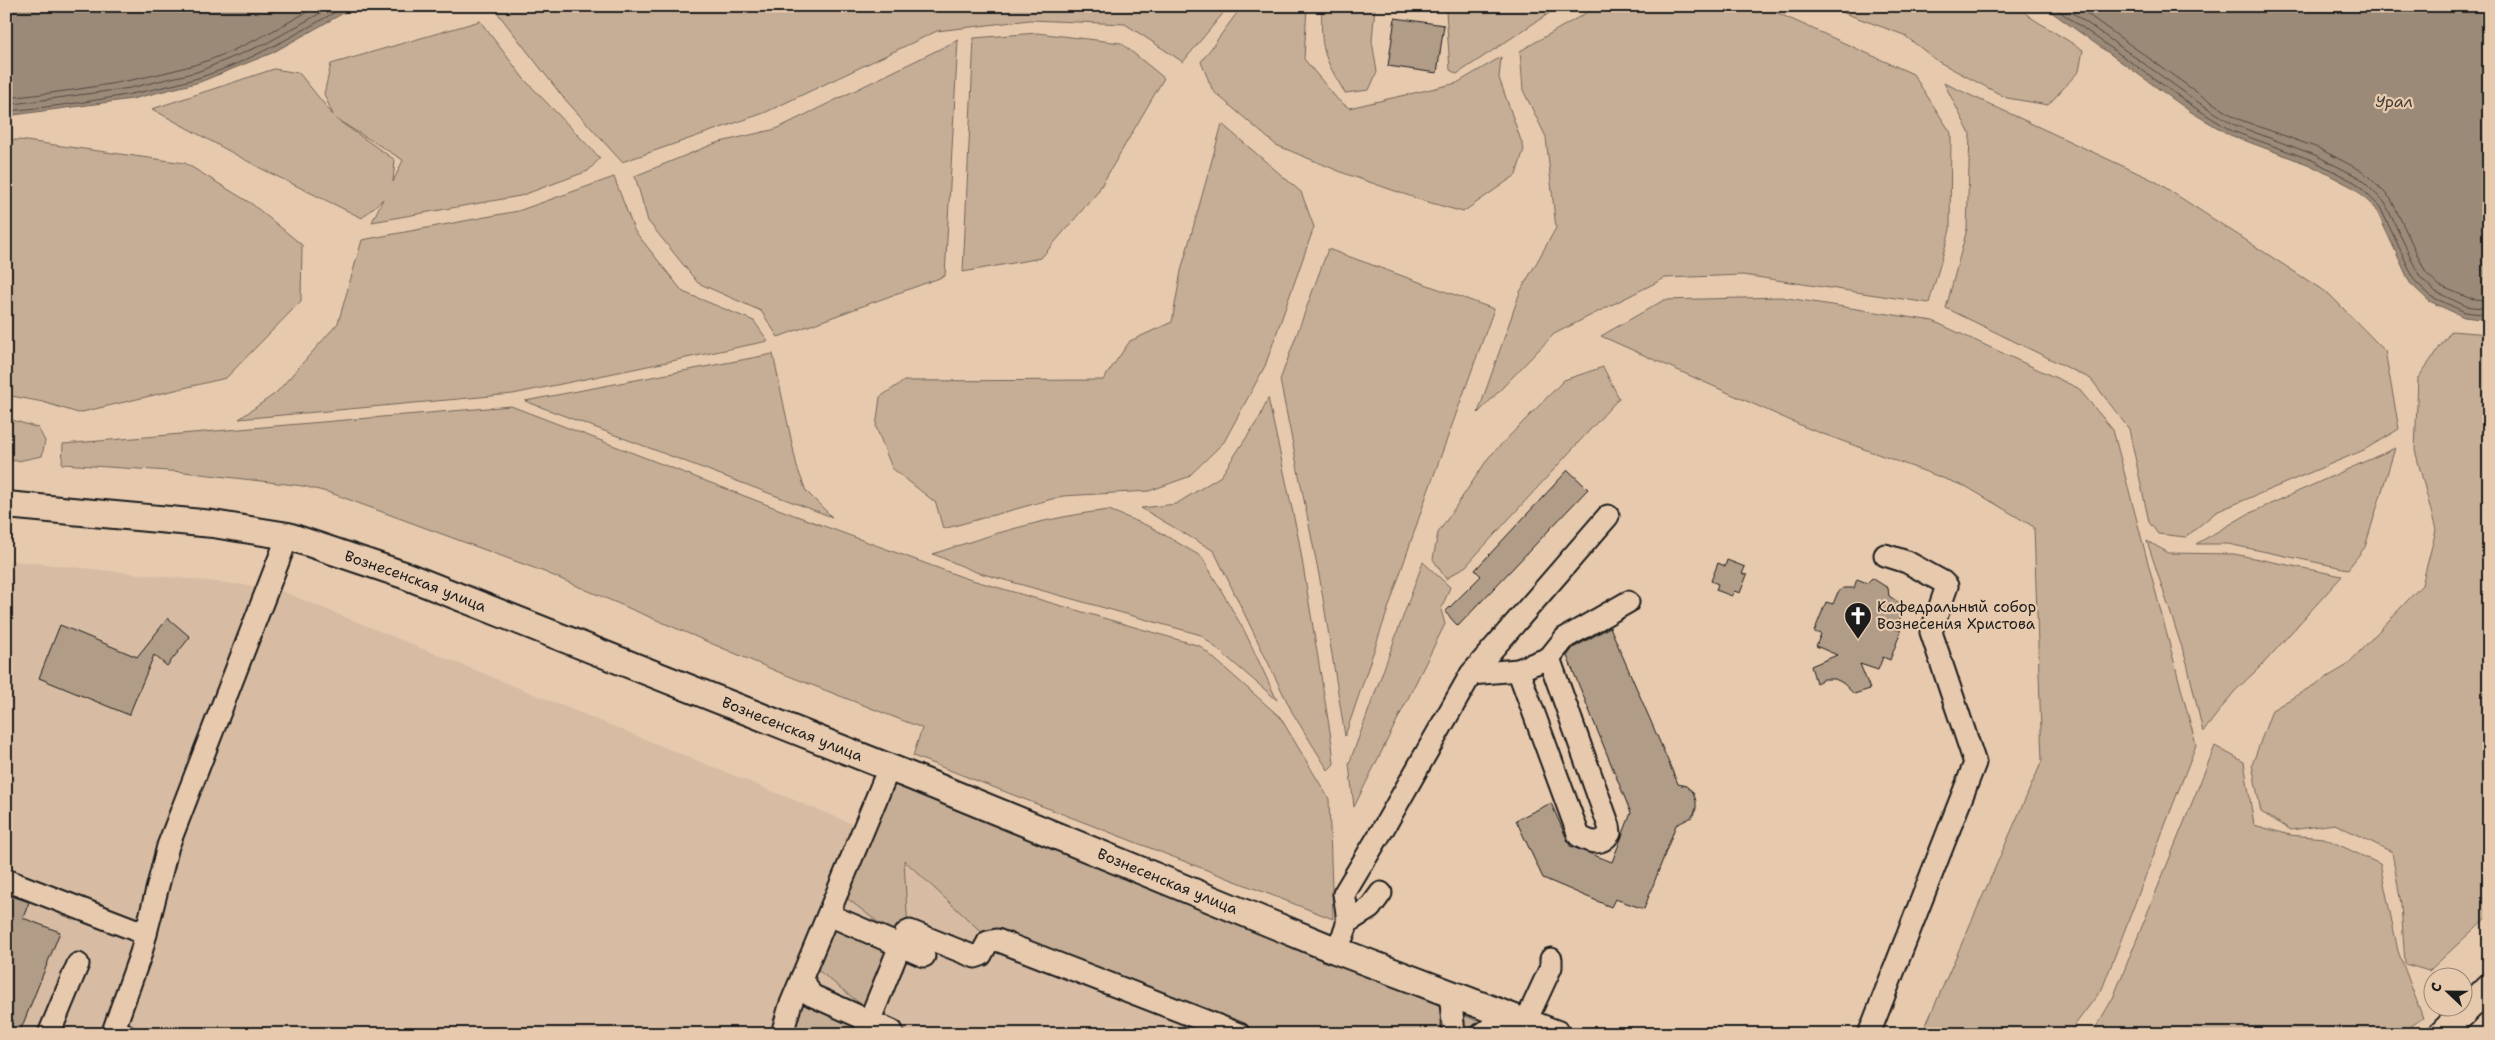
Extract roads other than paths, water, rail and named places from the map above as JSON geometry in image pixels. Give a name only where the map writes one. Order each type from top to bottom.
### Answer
[{"type":"main road","name":"Вознесенская улица","points":[[6,505],[213,524],[288,536],[404,575],[889,768],[1335,950],[1557,1034]]},
{"type":"main road","points":[[2442,1034],[2489,987]]},
{"type":"lane","points":[[1335,950],[1347,930],[1349,921],[1344,894],[1384,829],[1471,674],[1608,516]]},
{"type":"lane","points":[[116,1032],[146,934],[168,846],[288,536]]},
{"type":"lane","points":[[1869,1034],[1975,763],[1931,632],[1947,586],[1907,562],[1885,556]]},
{"type":"lane","points":[[1471,674],[1518,670],[1549,658],[1565,638],[1628,602]]},
{"type":"lane","points":[[1518,670],[1579,836],[1590,843],[1606,839],[1610,833],[1609,826],[1549,658]]},
{"type":"lane","points":[[782,1034],[802,977],[889,768]]},
{"type":"lane","points":[[6,880],[146,934]]},
{"type":"lane","points":[[1349,921],[1370,908],[1381,893]]},
{"type":"lane","points":[[829,915],[924,956]]},
{"type":"lane","points":[[867,1027],[900,946],[906,933],[910,931],[975,957],[981,955],[988,942],[997,940],[1239,1034]]},
{"type":"lane","points":[[1482,1034],[1518,1018],[1551,966],[1551,959]]},
{"type":"lane","points":[[49,1034],[78,964]]},
{"type":"lane","points":[[802,977],[811,995],[867,1027],[892,1031]]},
{"type":"lane","points":[[1450,992],[1454,1034]]},
{"type":"water","points":[[6,6],[356,6],[272,53],[200,82],[132,99],[6,116]]},
{"type":"water","name":"Урал","points":[[2043,6],[2489,6],[2489,320],[2464,317],[2429,301],[2410,283],[2376,209],[2354,188],[2310,165],[2230,135],[2191,112]]},
{"type":"tram line","points":[[2482,1034],[2489,1027]]},
{"type":"place","name":"Кафедральный собор Вознесения Христова","points":[[1858,640]]}]
